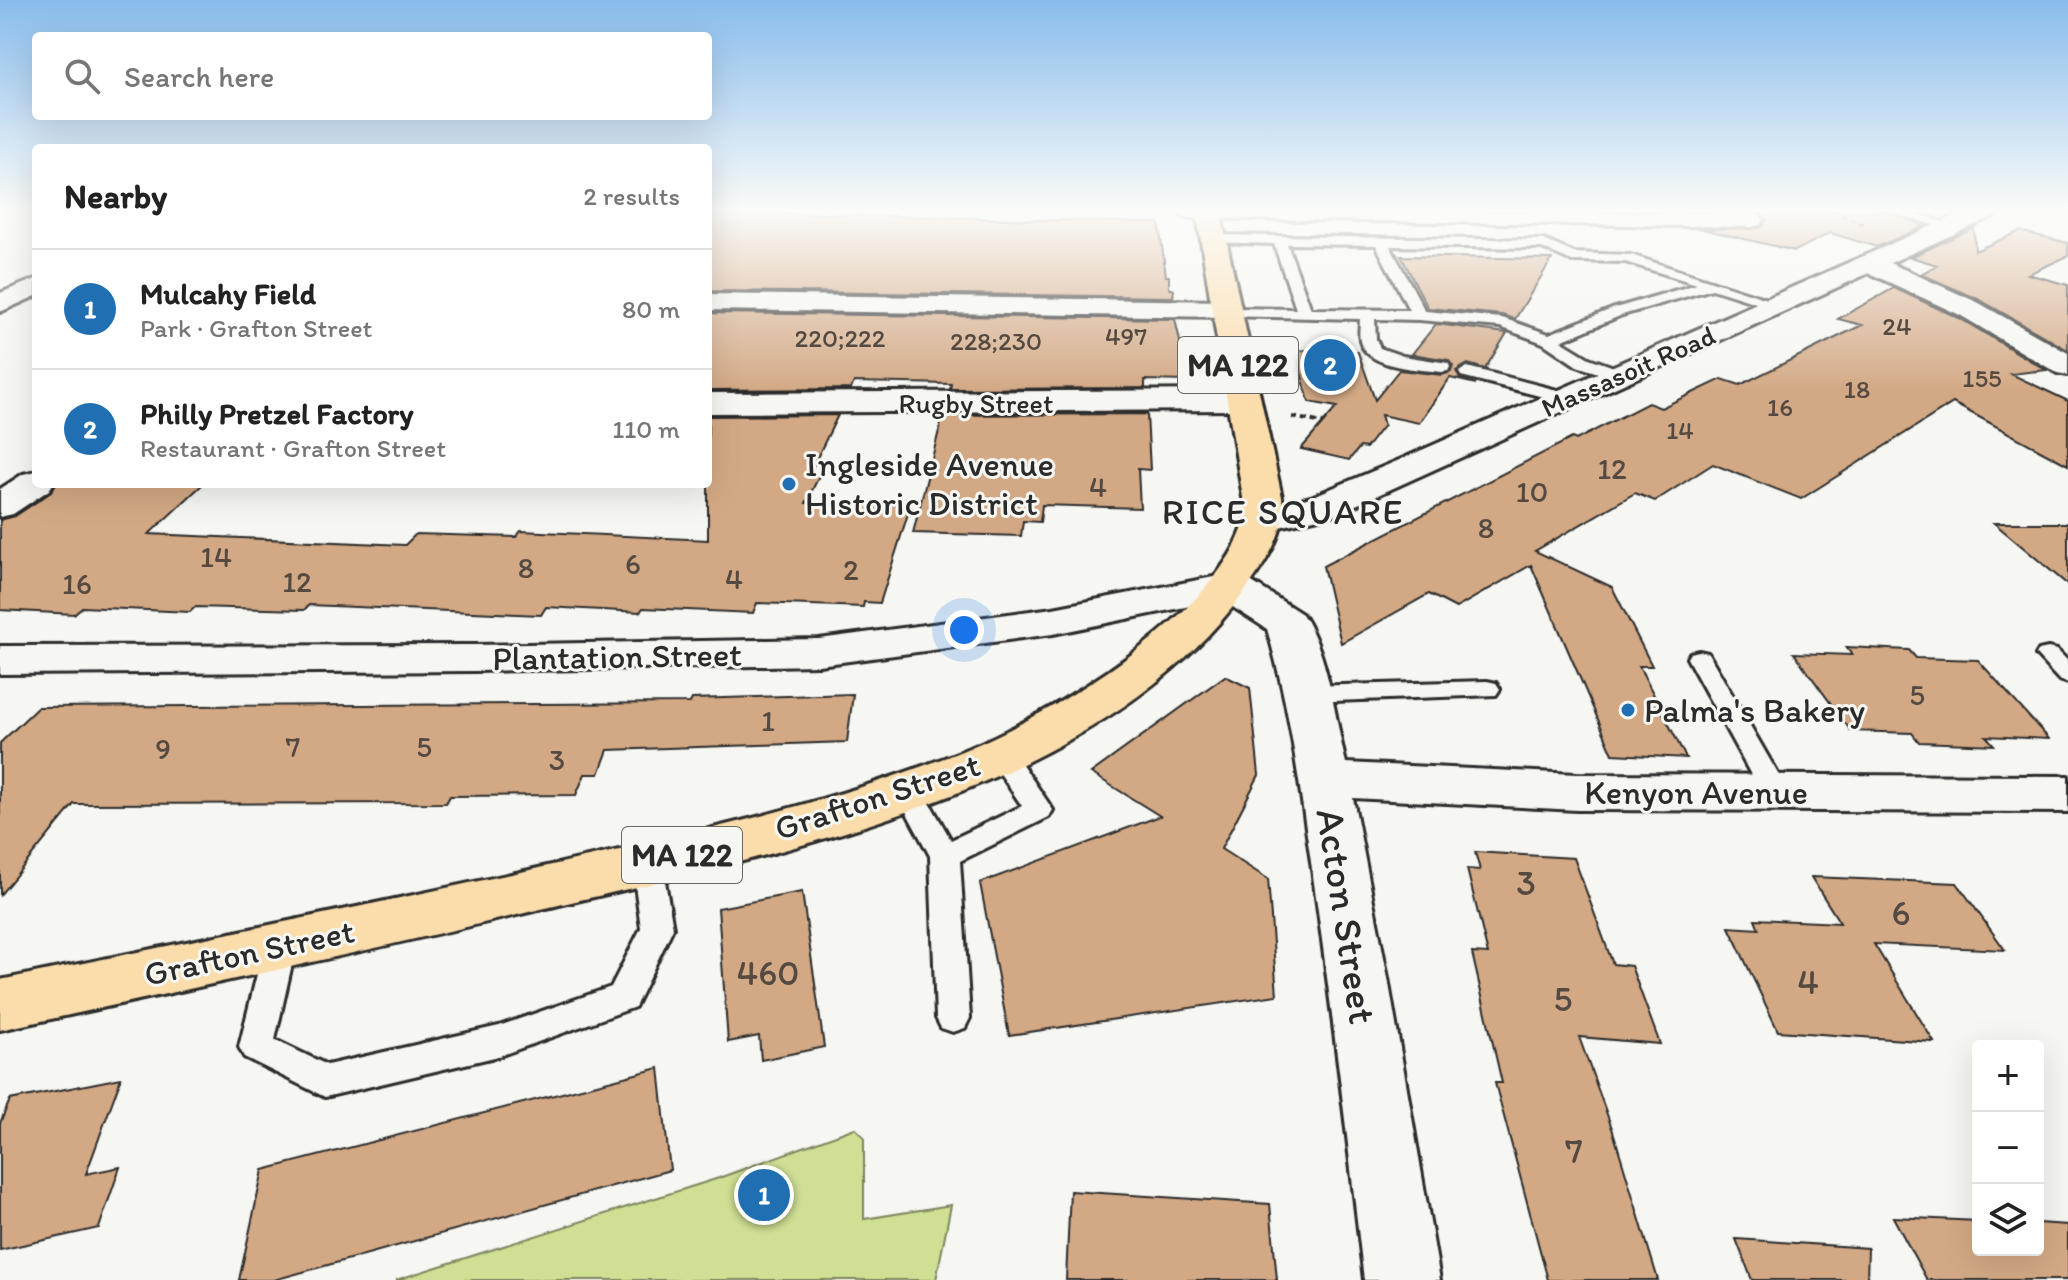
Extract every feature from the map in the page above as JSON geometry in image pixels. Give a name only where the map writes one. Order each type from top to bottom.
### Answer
[{"type":"highway","name":"MA 122","points":[[1218,271],[1266,519]]},
{"type":"highway","name":"Grafton Street","points":[[0,1005],[280,946],[781,830],[908,789],[1001,754],[1100,702],[1159,659],[1229,586],[1266,519]]},
{"type":"street","name":"Massasoit Road","points":[[1266,519],[1323,506],[1849,271]]},
{"type":"street","points":[[1886,271],[1973,309],[2068,366]]},
{"type":"street","points":[[0,286],[32,287]]},
{"type":"street","points":[[0,304],[32,288]]},
{"type":"street","points":[[712,302],[1228,311]]},
{"type":"street","name":"Rugby Street","points":[[712,403],[1244,400]]},
{"type":"street","points":[[0,506],[32,485]]},
{"type":"street","name":"Plantation Street","points":[[0,660],[474,658],[819,652],[1053,621],[1229,586]]},
{"type":"street","name":"Acton Street","points":[[1229,586],[1287,623],[1307,694],[1358,978],[1402,1280]]},
{"type":"street","name":"Kenyon Avenue","points":[[1324,779],[1577,792],[2068,794]]},
{"type":"lane","points":[[1290,271],[1305,313]]},
{"type":"lane","points":[[1396,271],[1419,315]]},
{"type":"lane","points":[[1666,271],[1775,304]]},
{"type":"lane","points":[[1549,340],[1617,312],[1711,285]]},
{"type":"lane","points":[[1228,311],[1419,315],[1502,323],[1549,340],[1583,362],[1619,375]]},
{"type":"lane","points":[[1367,314],[1369,345],[1373,351],[1392,359],[1442,367]]},
{"type":"lane","points":[[1467,372],[1567,398]]},
{"type":"lane","points":[[2048,655],[2068,675]]},
{"type":"lane","points":[[1699,658],[1775,793]]},
{"type":"lane","points":[[1307,694],[1487,689]]},
{"type":"lane","points":[[945,856],[1039,810],[1001,754]]},
{"type":"lane","points":[[908,789],[945,856],[953,1018]]},
{"type":"lane","points":[[280,946],[256,1047],[325,1081],[499,1041],[623,997],[657,928],[647,863]]},
{"type":"path","points":[[1287,417],[1323,423]]},
{"type":"green space","points":[[855,1128],[864,1137],[864,1219],[951,1205],[936,1280],[396,1280],[719,1178]]},
{"type":"building","points":[[712,271],[1165,271],[1166,276],[1169,276],[1169,288],[1174,290],[1173,297],[712,291]]},
{"type":"building","points":[[1409,271],[1545,271],[1515,319],[1428,308]]},
{"type":"building","points":[[1927,271],[2035,271],[2028,274],[2068,285],[2068,350],[1980,300],[1921,274]]},
{"type":"building","points":[[1894,288],[1959,318],[2046,370],[2011,374],[2068,401],[2068,465],[1953,403],[1801,499],[1713,464],[1655,501],[1635,493],[1535,551],[1612,587],[1652,666],[1639,666],[1686,758],[1613,754],[1531,565],[1456,608],[1429,594],[1341,643],[1323,566],[1572,438],[1576,440],[1648,403],[1661,408],[1722,379],[1740,385],[1862,325],[1838,319]]},
{"type":"building","points":[[712,313],[1175,319],[1189,381],[1145,380],[1145,388],[950,389],[951,384],[854,382],[851,389],[712,390]]},
{"type":"building","points":[[1436,324],[1507,333],[1485,369],[1468,364],[1456,371],[1460,379],[1476,384],[1450,378],[1419,423],[1381,415],[1384,425],[1366,448],[1360,447],[1349,460],[1301,449],[1337,407],[1309,402],[1295,350],[1358,352],[1375,400],[1399,370],[1442,375],[1451,372],[1453,366],[1448,360],[1412,354]]},
{"type":"building","points":[[1147,414],[1150,470],[1138,469],[1140,508],[1042,505],[1040,522],[1023,521],[1021,536],[913,533],[943,415]]},
{"type":"building","points":[[838,415],[809,474],[820,474],[806,503],[911,504],[880,603],[864,602],[863,607],[757,603],[753,613],[546,607],[541,615],[309,605],[304,610],[195,607],[190,612],[82,607],[74,614],[0,610],[0,520],[15,516],[54,488],[199,488],[149,534],[405,545],[416,534],[516,537],[521,531],[708,540],[712,416]]},
{"type":"building","points":[[1994,523],[2068,523],[2068,585]]},
{"type":"building","points":[[1846,647],[1909,650],[1916,658],[1978,660],[2049,739],[1986,736],[1994,745],[1919,742],[1912,733],[1851,731],[1794,653],[1852,655]]},
{"type":"building","points":[[1225,676],[1250,688],[1259,775],[1221,849],[1268,879],[1277,995],[1009,1035],[980,883],[1160,816],[1091,773]]},
{"type":"building","points":[[853,694],[847,742],[608,750],[599,774],[585,774],[576,795],[450,796],[446,803],[74,804],[0,895],[0,743],[38,707],[690,703],[692,699]]},
{"type":"building","points":[[1475,852],[1574,858],[1613,964],[1631,966],[1660,1044],[1579,1037],[1613,1131],[1658,1280],[1548,1280],[1495,1083],[1502,1083],[1472,953],[1488,954],[1467,869],[1480,870]]},
{"type":"building","points":[[1811,877],[1957,883],[2005,950],[1874,944],[1934,1042],[1778,1031],[1729,927],[1759,929],[1755,919],[1840,923]]},
{"type":"building","points":[[802,892],[824,1047],[761,1060],[759,1036],[728,1042],[718,908]]},
{"type":"building","points":[[659,1068],[670,1170],[274,1280],[239,1280],[263,1170]]},
{"type":"building","points":[[121,1078],[86,1174],[120,1167],[99,1228],[0,1250],[0,1123],[10,1100]]},
{"type":"building","points":[[1070,1191],[1270,1204],[1277,1280],[1066,1280]]},
{"type":"building","points":[[1893,1217],[1972,1221],[1972,1256],[2044,1256],[2044,1223],[2068,1225],[2068,1280],[1927,1280]]},
{"type":"building","points":[[1736,1239],[1868,1248],[1867,1280],[1752,1280]]},
{"type":"place","name":"Philly Pretzel Factory","points":[[1330,365]]},
{"type":"place","name":"Ingleside Avenue Historic District","points":[[789,484]]},
{"type":"place","name":"Palma's Bakery","points":[[1628,710]]},
{"type":"place","name":"Mulcahy Field","points":[[764,1195]]},
{"type":"district","name":"RICE SQUARE","points":[[1283,511]]}]
